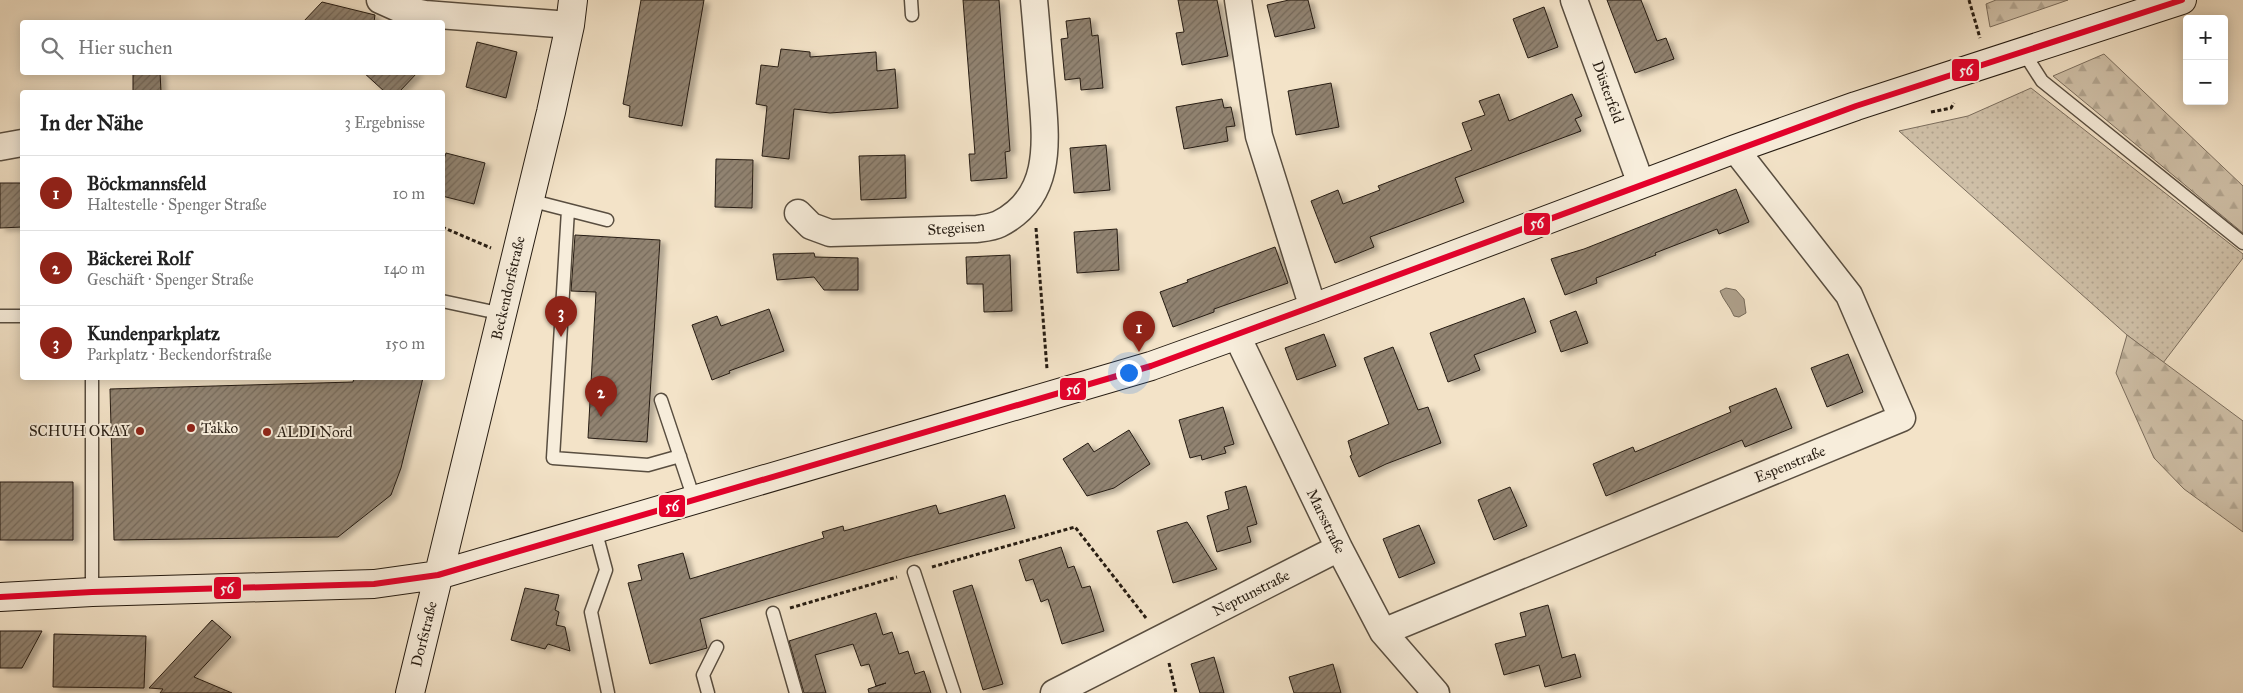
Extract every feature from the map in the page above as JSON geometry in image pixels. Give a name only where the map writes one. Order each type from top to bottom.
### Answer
[{"type":"main road","points":[[0,597],[92,592],[354,585],[396,582],[438,575],[1152,366],[1313,308],[1735,149],[2182,0]]},
{"type":"main road","name":"Beckendorfstraße","points":[[438,575],[503,314],[514,258],[572,13]]},
{"type":"main road","name":"Dorfstraße","points":[[410,693],[438,575]]},
{"type":"street","points":[[380,0],[400,9],[425,14],[572,13]]},
{"type":"street","name":"Stegeisen","points":[[798,213],[810,226],[830,233],[977,229],[999,224],[1019,209],[1032,194],[1043,171],[1046,144],[1034,0]]},
{"type":"street","points":[[1238,0],[1259,136],[1313,308]]},
{"type":"street","name":"Düsterfeld","points":[[1574,0],[1641,184]]},
{"type":"street","points":[[0,147],[20,143]]},
{"type":"street","name":"Espenstraße","points":[[1383,632],[1902,418],[1850,295],[1735,149]]},
{"type":"street","name":"Marsstraße","points":[[1237,336],[1339,548],[1383,632],[1436,693]]},
{"type":"street","name":"Neptunstraße","points":[[1054,693],[1339,548]]},
{"type":"lane","points":[[910,0],[912,15]]},
{"type":"lane","points":[[2024,53],[2042,81],[2243,244]]},
{"type":"lane","points":[[529,200],[607,220]]},
{"type":"lane","points":[[568,210],[553,458],[648,465],[680,456]]},
{"type":"lane","points":[[445,302],[503,314]]},
{"type":"lane","points":[[0,316],[20,316]]},
{"type":"lane","points":[[92,380],[92,592]]},
{"type":"lane","points":[[660,400],[694,499]]},
{"type":"lane","points":[[594,529],[606,570],[591,612],[608,693]]},
{"type":"lane","points":[[914,572],[954,693]]},
{"type":"lane","points":[[773,613],[796,693]]},
{"type":"lane","points":[[708,693],[703,675],[717,647]]},
{"type":"path","points":[[1969,0],[1988,64]]},
{"type":"path","points":[[1019,209],[1037,230],[1049,397]]},
{"type":"path","points":[[445,228],[514,258]]},
{"type":"path","points":[[773,613],[1075,527],[1163,639],[1176,693]]},
{"type":"green space","points":[[1996,0],[2068,0],[1990,27],[1986,4]]},
{"type":"green space","points":[[2104,54],[2243,186],[2243,233],[2053,76]]},
{"type":"green space","points":[[2031,88],[2243,254],[2243,258],[2163,363],[2127,335],[1899,131],[1968,116]]},
{"type":"green space","points":[[2127,335],[2243,421],[2243,532],[2184,489],[2154,458],[2116,373]]},
{"type":"shaded area","points":[[1726,288],[1736,290],[1744,299],[1746,313],[1739,317],[1734,316],[1720,291]]},
{"type":"building","points":[[641,0],[704,0],[682,126],[629,117],[630,106],[623,104]]},
{"type":"building","points":[[963,0],[999,0],[1010,151],[1005,152],[1007,178],[971,181],[969,154],[975,154]]},
{"type":"building","points":[[1178,0],[1217,0],[1228,56],[1182,65],[1176,33],[1184,32]]},
{"type":"building","points":[[1289,0],[1308,0],[1315,28],[1275,37],[1267,5]]},
{"type":"building","points":[[1607,0],[1641,0],[1657,41],[1666,38],[1674,59],[1635,73]]},
{"type":"building","points":[[322,2],[375,15],[374,20],[305,20]]},
{"type":"building","points":[[1544,7],[1558,47],[1528,58],[1513,19]]},
{"type":"building","points":[[1090,18],[1092,36],[1098,35],[1103,88],[1081,90],[1080,78],[1065,80],[1061,39],[1068,38],[1066,21]]},
{"type":"building","points":[[477,42],[517,52],[506,98],[466,87]]},
{"type":"building","points":[[781,49],[810,52],[810,57],[876,52],[877,71],[895,69],[898,108],[830,113],[794,109],[789,159],[762,156],[767,106],[756,104],[761,65],[778,67]]},
{"type":"building","points":[[133,75],[160,75],[161,90],[133,90]]},
{"type":"building","points":[[366,75],[415,75],[401,90],[383,90]]},
{"type":"building","points":[[1331,83],[1339,127],[1296,135],[1288,91]]},
{"type":"building","points":[[1499,94],[1509,121],[1572,94],[1582,116],[1575,119],[1581,131],[1455,178],[1464,202],[1370,237],[1374,247],[1335,263],[1311,201],[1338,190],[1343,204],[1380,190],[1378,186],[1472,150],[1462,123],[1485,115],[1479,101]]},
{"type":"building","points":[[1222,99],[1224,108],[1231,107],[1235,126],[1226,127],[1228,141],[1184,149],[1176,107]]},
{"type":"building","points":[[1106,145],[1110,190],[1074,193],[1070,148]]},
{"type":"building","points":[[446,153],[485,163],[474,204],[445,197]]},
{"type":"building","points":[[905,155],[906,198],[861,200],[859,156]]},
{"type":"building","points":[[716,159],[753,160],[752,208],[715,207]]},
{"type":"building","points":[[0,183],[20,183],[20,227],[0,228]]},
{"type":"building","points":[[1736,189],[1749,222],[1719,234],[1717,229],[1655,253],[1656,255],[1596,278],[1597,283],[1565,295],[1551,259],[1584,249]]},
{"type":"building","points":[[1117,229],[1119,270],[1077,273],[1074,232]]},
{"type":"building","points":[[575,235],[660,240],[647,442],[588,438],[596,292],[571,291]]},
{"type":"building","points":[[1275,247],[1288,283],[1214,309],[1214,312],[1173,327],[1160,292]]},
{"type":"building","points":[[814,253],[815,257],[858,258],[858,290],[824,290],[814,277],[777,280],[773,254]]},
{"type":"building","points":[[1010,255],[1012,311],[984,312],[983,284],[967,284],[966,257]]},
{"type":"building","points":[[1524,298],[1536,332],[1474,355],[1480,370],[1448,382],[1430,333]]},
{"type":"building","points":[[769,309],[784,351],[729,371],[730,373],[712,380],[692,325],[717,316],[721,326]]},
{"type":"building","points":[[1576,311],[1588,343],[1561,352],[1550,321]]},
{"type":"building","points":[[1324,334],[1336,366],[1297,380],[1285,348]]},
{"type":"building","points":[[1393,347],[1418,410],[1428,407],[1441,443],[1386,464],[1359,477],[1350,456],[1352,455],[1348,441],[1389,424],[1364,358]]},
{"type":"building","points":[[1848,354],[1863,392],[1827,407],[1811,368]]},
{"type":"building","points":[[354,380],[423,380],[401,468],[391,495],[338,537],[114,540],[110,389],[353,382]]},
{"type":"building","points":[[1776,388],[1792,428],[1745,447],[1742,440],[1606,496],[1593,464],[1633,447],[1635,452],[1731,412],[1729,407]]},
{"type":"building","points":[[1223,407],[1234,444],[1224,447],[1226,453],[1202,460],[1201,455],[1190,458],[1179,420]]},
{"type":"building","points":[[1129,430],[1150,464],[1114,488],[1087,496],[1063,459],[1088,443],[1094,452]]},
{"type":"building","points":[[0,482],[73,482],[73,540],[0,540]]},
{"type":"building","points":[[1246,486],[1257,524],[1247,527],[1251,542],[1217,552],[1207,516],[1229,509],[1225,492]]},
{"type":"building","points":[[1510,487],[1527,526],[1494,540],[1478,500]]},
{"type":"building","points":[[1005,495],[1015,528],[905,558],[700,619],[707,648],[650,664],[628,583],[642,580],[638,565],[683,553],[690,579],[824,538],[822,532],[843,526],[844,531],[936,505],[939,514]]},
{"type":"building","points":[[1187,522],[1217,569],[1173,583],[1157,531]]},
{"type":"building","points":[[1419,525],[1435,563],[1399,578],[1383,539]]},
{"type":"building","points":[[1061,547],[1068,568],[1074,566],[1082,588],[1090,586],[1104,631],[1062,644],[1048,599],[1041,602],[1033,579],[1026,581],[1019,560]]},
{"type":"building","points":[[972,585],[1003,684],[983,690],[953,591]]},
{"type":"building","points":[[525,588],[559,595],[555,610],[559,612],[556,625],[565,627],[570,651],[548,644],[545,649],[511,640]]},
{"type":"building","points":[[1548,605],[1562,658],[1575,654],[1581,677],[1545,687],[1539,665],[1504,675],[1495,644],[1526,636],[1520,613]]},
{"type":"building","points":[[876,613],[883,635],[892,632],[899,654],[908,651],[915,674],[924,671],[931,693],[869,693],[868,689],[886,683],[876,686],[869,664],[861,666],[853,644],[815,655],[826,693],[804,693],[789,641]]},
{"type":"building","points":[[212,620],[231,637],[194,677],[232,693],[160,693],[163,689],[149,688]]},
{"type":"building","points":[[0,631],[42,631],[22,668],[0,668]]},
{"type":"building","points":[[54,634],[146,636],[144,688],[53,687]]},
{"type":"building","points":[[1214,657],[1224,693],[1200,693],[1191,664]]},
{"type":"building","points":[[1333,664],[1341,693],[1294,693],[1289,677]]},
{"type":"transit line","name":"56","points":[[0,597],[92,592],[374,584],[438,575],[1151,366],[1856,106],[2182,0]]},
{"type":"place","name":"Kundenparkplatz","points":[[561,337]]},
{"type":"place","name":"Böckmannsfeld","points":[[1139,352]]},
{"type":"place","name":"Bäckerei Rolf","points":[[601,417]]},
{"type":"place","name":"Takko","points":[[191,428]]},
{"type":"place","name":"SCHUH OKAY","points":[[140,431]]},
{"type":"place","name":"ALDI Nord","points":[[267,432]]}]
